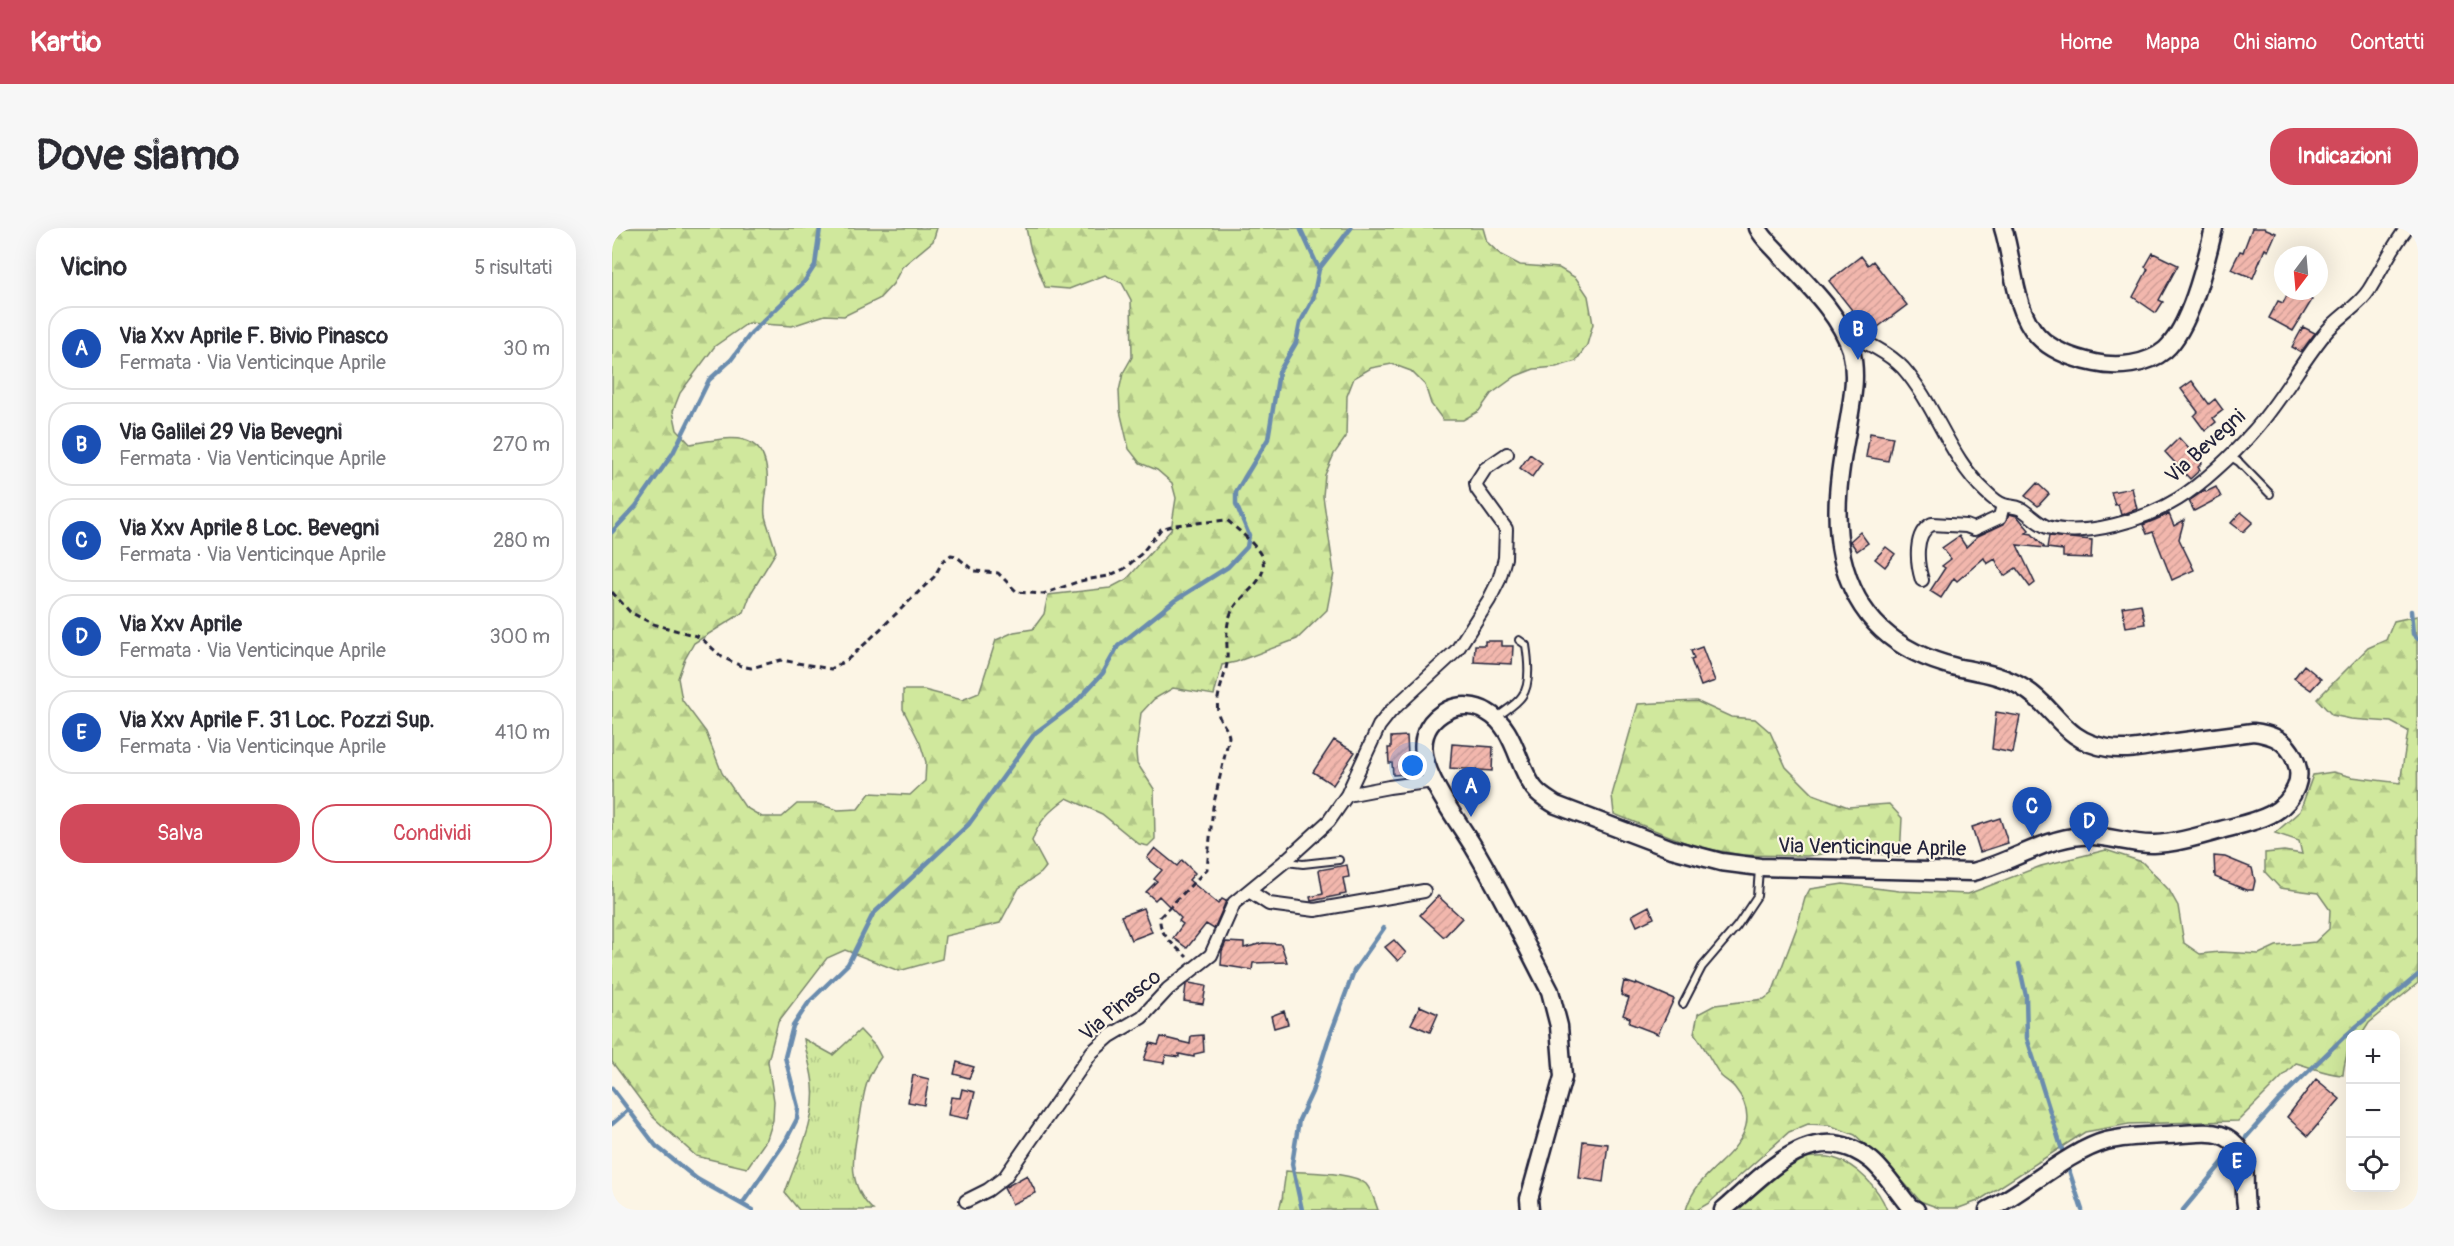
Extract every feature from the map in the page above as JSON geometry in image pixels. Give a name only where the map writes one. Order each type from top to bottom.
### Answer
[{"type":"main road","points":[[1758,228],[1811,288],[1845,333]]},
{"type":"main road","points":[[2003,228],[2021,305],[2038,336],[2072,358],[2110,367],[2141,362],[2164,350],[2179,331],[2201,278],[2214,228]]},
{"type":"main road","name":"Via Venticinque Aprile","points":[[1496,718],[1507,733],[1533,787],[1556,805],[1672,849],[1721,862],[1760,867],[1973,872],[1992,867],[2054,841],[2081,836],[2106,837],[2152,844],[2179,842],[2275,813],[2292,796],[2298,782],[2299,767],[2282,740],[2253,732],[2124,749],[2096,746],[2071,734],[2037,698],[2015,683],[1918,654],[1896,641],[1873,622],[1856,596],[1848,576],[1842,557],[1837,520],[1839,478],[1855,382],[1851,353],[1845,333]]},
{"type":"main road","points":[[1496,718],[1477,708],[1465,706],[1453,708],[1433,720],[1427,728],[1423,742],[1424,756],[1434,781],[1474,849],[1556,1006],[1563,1077],[1529,1199],[1530,1210]]},
{"type":"main road","points":[[1988,1210],[2082,1151],[2105,1141],[2215,1133],[2236,1144],[2242,1159],[2243,1199],[2247,1210]]},
{"type":"main road","points":[[1723,1210],[1793,1152],[1820,1143],[1851,1148],[1873,1162],[1910,1207],[1916,1210]]},
{"type":"street","name":"Via Bevegni","points":[[1845,333],[1881,351],[1902,367],[1922,393],[1959,459],[1974,480],[1995,501],[2022,510],[2038,523],[2062,529],[2096,529],[2138,517],[2177,499],[2229,456],[2253,432],[2328,330],[2365,295],[2407,228]]},
{"type":"street","name":"Via Pinasco","points":[[966,1201],[988,1190],[1005,1177],[1092,1052],[1110,1036],[1142,1017],[1168,989],[1211,955],[1234,903],[1329,821],[1347,795],[1379,726],[1390,712],[1457,650],[1489,600],[1499,580],[1505,558],[1506,529],[1477,489],[1476,483],[1485,469],[1507,454]]},
{"type":"street","points":[[1922,580],[1917,564],[1920,539],[1927,526],[1932,524],[1955,525],[1974,529],[2000,517],[2003,505]]},
{"type":"street","points":[[1347,795],[1434,781]]},
{"type":"street","points":[[1249,891],[1269,904],[1315,910],[1424,891]]},
{"type":"lane","points":[[2229,456],[2239,462],[2270,494]]},
{"type":"lane","points":[[1496,718],[1523,696],[1527,688],[1526,645],[1519,640]]},
{"type":"lane","points":[[1284,862],[1302,864],[1339,860]]},
{"type":"lane","points":[[1683,1004],[1702,967],[1737,926],[1757,896],[1760,867]]},
{"type":"path","points":[[612,592],[630,612],[653,624],[700,637],[722,657],[741,666],[751,668],[781,660],[831,669],[848,659],[867,642],[934,578],[943,561],[951,555],[956,556],[974,571],[998,573],[1017,592],[1043,594],[1080,581],[1108,576],[1124,569],[1141,554],[1161,529],[1175,525],[1227,520],[1260,552],[1263,566],[1259,579],[1239,599],[1226,626],[1227,663],[1217,703],[1219,719],[1229,737],[1213,807],[1207,869],[1163,913],[1160,922],[1164,934],[1174,945],[1188,958],[1200,964]]},
{"type":"green space","points":[[612,228],[937,228],[933,241],[902,267],[893,284],[879,299],[844,316],[825,315],[792,326],[748,323],[715,346],[680,393],[673,411],[677,430],[690,444],[739,439],[758,448],[764,458],[767,473],[765,516],[776,552],[751,593],[744,612],[694,643],[678,678],[682,700],[706,732],[722,773],[745,807],[762,817],[782,817],[797,804],[818,804],[838,810],[858,809],[870,793],[910,795],[925,781],[926,762],[920,743],[903,709],[903,690],[924,690],[962,700],[979,693],[996,640],[1014,632],[1033,629],[1044,614],[1048,595],[1110,588],[1127,579],[1171,530],[1176,498],[1172,483],[1157,470],[1140,463],[1129,449],[1120,411],[1119,391],[1123,373],[1132,357],[1131,300],[1122,283],[1105,275],[1069,289],[1045,287],[1031,251],[1026,228],[1483,228],[1487,242],[1501,255],[1520,265],[1559,268],[1576,278],[1588,296],[1593,324],[1587,345],[1576,361],[1556,367],[1534,369],[1516,376],[1491,394],[1479,411],[1463,420],[1443,420],[1431,404],[1425,385],[1411,371],[1392,364],[1371,368],[1354,378],[1347,396],[1346,437],[1334,454],[1325,475],[1323,496],[1334,573],[1327,610],[1297,639],[1222,665],[1214,695],[1173,688],[1154,699],[1141,713],[1136,752],[1137,763],[1154,789],[1155,839],[1148,846],[1139,844],[1102,814],[1067,798],[1045,817],[1032,841],[1046,867],[1019,888],[1000,923],[945,936],[942,959],[899,971],[845,950],[827,958],[778,1022],[768,1061],[774,1101],[773,1120],[767,1139],[747,1168],[696,1156],[653,1117],[612,1062]]},
{"type":"green space","points":[[2417,616],[2418,983],[2369,1023],[2365,1030],[2346,1030],[2346,1060],[2343,1075],[2296,1063],[2238,1121],[2129,1124],[2085,1132],[1978,1201],[1959,1208],[1939,1208],[1920,1201],[1893,1170],[1855,1135],[1829,1125],[1808,1124],[1789,1132],[1709,1203],[1697,1210],[1686,1210],[1701,1182],[1738,1143],[1743,1135],[1747,1117],[1742,1098],[1721,1076],[1694,1033],[1698,1014],[1715,1005],[1764,999],[1772,993],[1810,889],[1843,884],[1899,891],[1968,894],[2041,866],[2106,850],[2142,862],[2169,890],[2178,906],[2184,943],[2200,954],[2220,952],[2259,954],[2276,946],[2315,942],[2329,929],[2330,910],[2318,893],[2280,888],[2265,872],[2265,853],[2284,851],[2302,854],[2299,841],[2275,833],[2300,811],[2313,775],[2333,772],[2352,777],[2400,783],[2408,731],[2391,722],[2332,715],[2317,699],[2368,648],[2386,640],[2394,621]]},
{"type":"green space","points":[[1696,701],[1731,717],[1755,719],[1770,732],[1786,767],[1813,794],[1848,807],[1889,804],[1902,818],[1900,857],[1851,850],[1807,856],[1741,855],[1694,846],[1614,814],[1612,795],[1638,704]]},
{"type":"green space","points":[[860,1030],[875,1046],[881,1057],[866,1086],[853,1166],[858,1188],[873,1210],[799,1210],[785,1193],[805,1140],[812,1113],[812,1079],[804,1039],[833,1055]]},
{"type":"green space","points":[[1829,1157],[1842,1161],[1866,1178],[1878,1193],[1887,1210],[1737,1210],[1799,1158]]},
{"type":"green space","points":[[1286,1171],[1328,1173],[1360,1180],[1370,1190],[1378,1210],[1279,1210]]},
{"type":"building","points":[[2252,228],[2264,228],[2276,233],[2268,251],[2265,249],[2253,278],[2231,269],[2240,251],[2243,252]]},
{"type":"building","points":[[2153,253],[2178,265],[2159,300],[2163,302],[2156,313],[2133,297],[2148,269],[2145,267]]},
{"type":"building","points":[[1861,256],[1868,265],[1873,261],[1907,305],[1870,333],[1829,281]]},
{"type":"building","points":[[2284,300],[2312,300],[2293,331],[2269,318],[2278,301],[2283,303]]},
{"type":"building","points":[[2303,327],[2315,333],[2301,352],[2292,347]]},
{"type":"building","points":[[2192,381],[2209,404],[2215,399],[2223,410],[2213,418],[2216,422],[2205,431],[2194,416],[2198,412],[2181,389]]},
{"type":"building","points":[[1870,433],[1893,437],[1888,461],[1866,457]]},
{"type":"building","points":[[2179,438],[2202,463],[2198,467],[2200,470],[2190,479],[2165,452]]},
{"type":"building","points":[[1530,454],[1542,463],[1532,477],[1520,468]]},
{"type":"building","points":[[2037,483],[2049,494],[2038,506],[2025,496]]},
{"type":"building","points":[[2216,487],[2221,497],[2194,511],[2189,501],[2205,490],[2206,492]]},
{"type":"building","points":[[2132,488],[2137,509],[2121,515],[2111,492]]},
{"type":"building","points":[[2241,512],[2253,522],[2243,532],[2231,523]]},
{"type":"building","points":[[2009,514],[2017,516],[2029,530],[2026,533],[2032,534],[2045,548],[2017,545],[2035,583],[2030,587],[2016,568],[2004,576],[1995,559],[1987,564],[1984,558],[1957,581],[1954,578],[1941,598],[1930,591],[1945,568],[1942,566],[1951,559],[1942,548],[1959,536],[1966,547],[1978,536],[2004,524]]},
{"type":"building","points":[[2169,514],[2174,526],[2184,520],[2179,539],[2194,570],[2172,580],[2153,532],[2147,534],[2143,525]]},
{"type":"building","points":[[1860,532],[1868,543],[1857,551],[1850,541]]},
{"type":"building","points":[[2049,536],[2092,540],[2091,558],[2063,557],[2063,550],[2047,548]]},
{"type":"building","points":[[1886,547],[1895,554],[1885,567],[1875,559]]},
{"type":"building","points":[[2141,604],[2145,624],[2126,627],[2122,607]]},
{"type":"building","points":[[1485,641],[1502,641],[1502,646],[1513,646],[1512,664],[1474,662],[1475,645],[1485,645]]},
{"type":"building","points":[[1702,647],[1715,681],[1701,686],[1691,660],[1694,659],[1691,651]]},
{"type":"building","points":[[2304,665],[2321,679],[2311,690],[2294,678]]},
{"type":"building","points":[[1996,712],[2020,716],[2013,753],[1992,749]]},
{"type":"building","points":[[1407,736],[1409,774],[1393,775],[1388,748],[1391,748],[1391,737]]},
{"type":"building","points":[[1334,740],[1355,752],[1333,785],[1313,772]]},
{"type":"building","points":[[1452,744],[1493,747],[1492,771],[1450,768]]},
{"type":"building","points":[[2000,818],[2008,843],[1980,852],[1972,827]]},
{"type":"building","points":[[1155,848],[1177,866],[1182,860],[1195,873],[1189,880],[1218,904],[1222,899],[1226,901],[1214,929],[1206,924],[1187,948],[1173,938],[1183,924],[1179,921],[1181,918],[1159,896],[1155,900],[1146,892],[1157,881],[1154,879],[1162,870],[1147,858]]},
{"type":"building","points":[[2214,856],[2225,857],[2252,868],[2255,881],[2253,890],[2246,890],[2215,877]]},
{"type":"building","points":[[1347,865],[1349,877],[1343,878],[1346,894],[1311,901],[1310,897],[1323,894],[1319,870]]},
{"type":"building","points":[[1438,896],[1462,918],[1444,937],[1420,915]]},
{"type":"building","points":[[1649,906],[1654,918],[1637,926],[1632,915]]},
{"type":"building","points":[[1143,908],[1152,932],[1131,940],[1121,916]]},
{"type":"building","points":[[1394,940],[1406,953],[1398,961],[1385,947]]},
{"type":"building","points":[[1226,942],[1244,943],[1244,948],[1263,943],[1281,944],[1287,962],[1253,963],[1252,970],[1221,965],[1222,951]]},
{"type":"building","points":[[1624,981],[1636,985],[1637,983],[1674,999],[1658,1034],[1629,1023],[1630,1018],[1623,1015],[1629,998],[1621,995]]},
{"type":"building","points":[[1189,983],[1206,986],[1203,1004],[1184,1001],[1186,985]]},
{"type":"building","points":[[1420,1006],[1438,1014],[1430,1032],[1411,1024]]},
{"type":"building","points":[[1284,1011],[1288,1024],[1274,1028],[1271,1016]]},
{"type":"building","points":[[1203,1035],[1204,1052],[1194,1054],[1194,1057],[1179,1054],[1179,1057],[1166,1055],[1164,1063],[1144,1060],[1150,1043],[1158,1045],[1161,1037],[1190,1044],[1191,1036]]},
{"type":"building","points":[[957,1062],[974,1067],[969,1078],[954,1074]]},
{"type":"building","points":[[913,1075],[929,1079],[924,1105],[908,1102]]},
{"type":"building","points":[[2316,1079],[2340,1099],[2308,1136],[2287,1117]]},
{"type":"building","points":[[962,1089],[975,1092],[968,1119],[948,1115],[951,1097],[960,1098]]},
{"type":"building","points":[[1583,1141],[1608,1144],[1603,1182],[1579,1178]]},
{"type":"building","points":[[1027,1175],[1036,1193],[1012,1204],[1004,1188]]},
{"type":"waterway","points":[[612,532],[636,506],[673,453],[709,380],[731,360],[751,333],[804,282],[815,265],[820,228]]},
{"type":"waterway","points":[[1300,228],[1319,269]]},
{"type":"waterway","points":[[742,1204],[785,1142],[797,1119],[798,1107],[785,1057],[793,1026],[809,1002],[848,964],[873,914],[969,824],[1035,733],[1074,704],[1103,673],[1118,646],[1174,601],[1228,567],[1247,547],[1249,535],[1236,504],[1236,492],[1268,439],[1279,372],[1296,343],[1300,323],[1313,299],[1319,269],[1351,228]]},
{"type":"waterway","points":[[2411,611],[2413,634],[2418,639]]},
{"type":"waterway","points":[[1302,1210],[1292,1164],[1299,1120],[1312,1092],[1354,971],[1384,928]]},
{"type":"waterway","points":[[2019,964],[2026,996],[2027,1038],[2064,1156]]},
{"type":"waterway","points":[[2240,1144],[2280,1099],[2344,1037],[2418,975]]},
{"type":"waterway","points":[[612,1088],[656,1146],[697,1179],[752,1210]]},
{"type":"waterway","points":[[612,1124],[628,1110]]},
{"type":"waterway","points":[[2183,1210],[2233,1150]]},
{"type":"waterway","points":[[2067,1164],[2082,1210]]},
{"type":"place","name":"Via Galilei 29 Via Bevegni","points":[[1858,360]]},
{"type":"place","name":"Via Xxv Aprile F. Bivio Pinasco","points":[[1471,817]]},
{"type":"place","name":"Via Xxv Aprile 8 Loc. Bevegni","points":[[2032,837]]},
{"type":"place","name":"Via Xxv Aprile","points":[[2089,852]]},
{"type":"place","name":"Via Xxv Aprile F. 31 Loc. Pozzi Sup.","points":[[2237,1192]]}]
